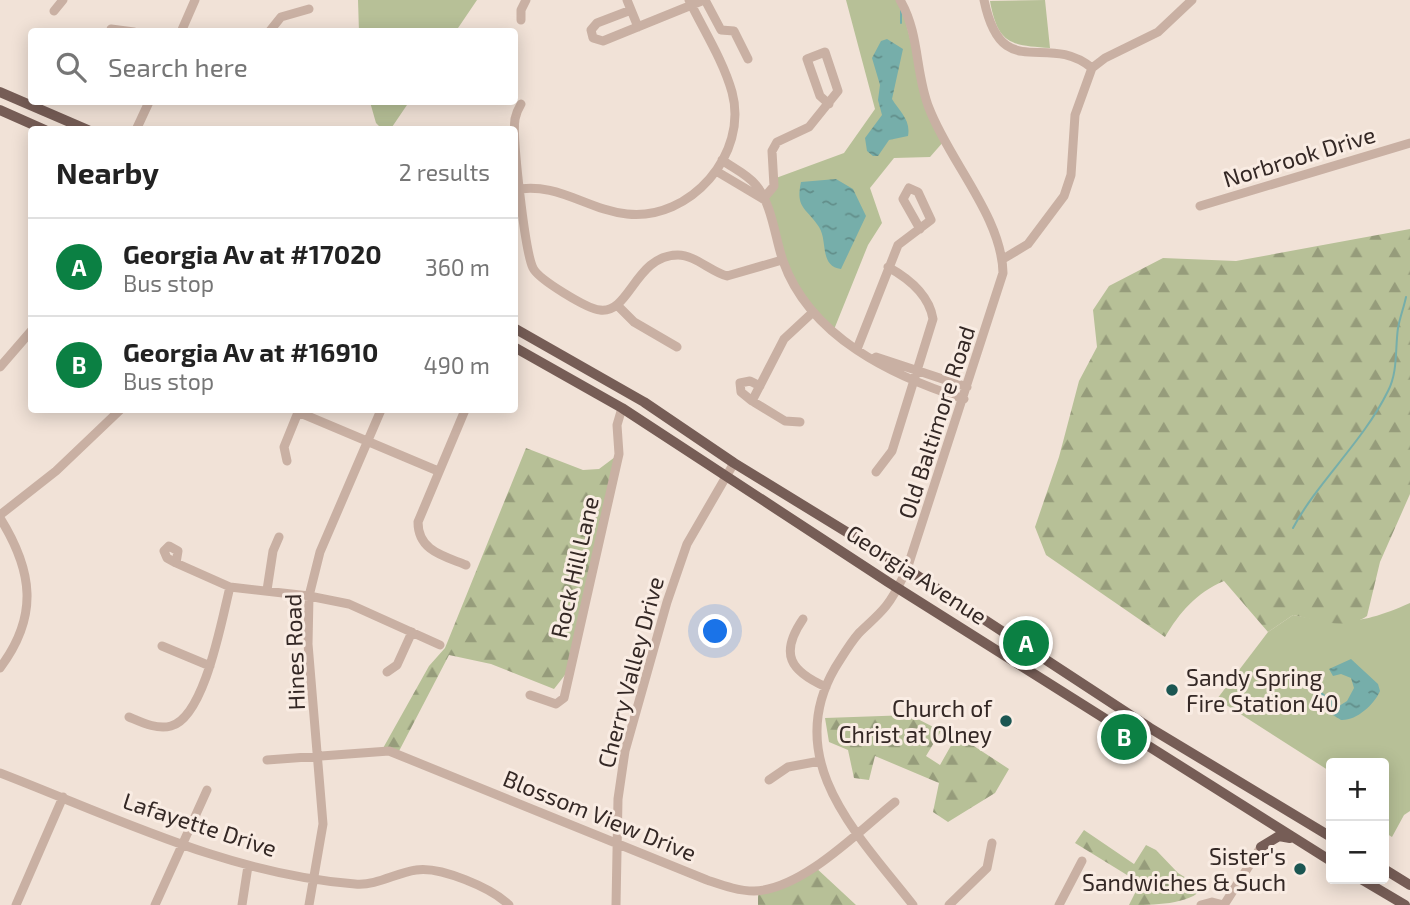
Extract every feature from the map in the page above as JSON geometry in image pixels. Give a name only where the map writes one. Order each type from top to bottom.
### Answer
[{"type":"main road","points":[[0,92],[28,104]]},
{"type":"main road","points":[[30,105],[79,126]]},
{"type":"main road","points":[[0,110],[36,126]]},
{"type":"main road","name":"Georgia Avenue","points":[[518,330],[643,402],[734,463],[907,569],[1150,728],[1326,835]]},
{"type":"main road","name":"Georgia Avenue","points":[[518,349],[622,408],[898,588],[1326,858]]},
{"type":"main road","points":[[1252,813],[1264,834],[1261,847]]},
{"type":"main road","points":[[1261,847],[1279,836],[1298,841]]},
{"type":"main road","points":[[1389,872],[1410,886]]},
{"type":"main road","points":[[1370,884],[1405,905]]},
{"type":"street","points":[[54,11],[63,0]]},
{"type":"street","points":[[183,28],[195,0]]},
{"type":"street","points":[[521,20],[520,10],[526,0]]},
{"type":"street","points":[[628,0],[638,27]]},
{"type":"street","points":[[631,10],[597,23],[591,30],[591,36],[594,40],[603,41],[691,3],[705,0],[721,30],[734,31],[748,59]]},
{"type":"street","name":"Old Baltimore Road","points":[[900,0],[913,29],[929,108],[1000,243],[1003,260],[999,294],[907,569],[886,606],[857,635],[826,687],[817,718],[820,761],[828,787],[856,833],[913,905]]},
{"type":"street","points":[[984,0],[993,33],[1012,50],[1070,55],[1092,68]]},
{"type":"street","points":[[1003,260],[1028,244],[1064,196],[1071,175],[1075,115],[1092,68],[1105,58],[1158,32],[1192,0]]},
{"type":"street","points":[[691,3],[734,101],[731,133],[716,171],[684,201],[648,214],[617,213],[552,190],[518,190],[530,260],[537,274],[594,309],[605,310],[618,306],[644,270],[674,255],[685,256],[727,276],[782,260]]},
{"type":"street","points":[[272,28],[281,17],[309,9]]},
{"type":"street","points":[[762,199],[774,186],[776,178],[772,151],[776,142],[809,127],[829,104],[838,91],[825,52],[807,59],[820,96],[829,104]]},
{"type":"street","points":[[515,126],[520,104]]},
{"type":"street","points":[[138,126],[148,105]]},
{"type":"street","name":"Norbrook Drive","points":[[1200,206],[1410,144]]},
{"type":"street","points":[[722,160],[753,182],[762,199],[793,285],[813,313],[857,349],[914,383],[964,399]]},
{"type":"street","points":[[716,171],[762,199]]},
{"type":"street","points":[[857,349],[898,245],[920,229]]},
{"type":"street","points":[[876,472],[892,451],[933,327],[932,313],[912,282],[888,267]]},
{"type":"street","points":[[618,306],[634,322],[677,347]]},
{"type":"street","points":[[752,401],[784,339],[813,313]]},
{"type":"street","points":[[0,367],[28,335]]},
{"type":"street","points":[[867,355],[967,387]]},
{"type":"street","points":[[760,386],[750,382],[740,383],[741,392],[752,401],[785,421],[800,422]]},
{"type":"street","name":"Rock Hill Lane","points":[[530,695],[556,704],[564,698],[619,454],[617,425],[622,408]]},
{"type":"street","points":[[0,668],[18,640],[28,602],[25,570],[17,546],[0,517],[65,463],[117,413]]},
{"type":"street","points":[[287,461],[284,447],[298,413]]},
{"type":"street","points":[[304,413],[438,471]]},
{"type":"street","name":"Hines Road","points":[[309,905],[323,824],[308,644],[309,596],[320,552],[380,413]]},
{"type":"street","points":[[464,413],[418,522],[418,532],[428,549],[466,565]]},
{"type":"street","name":"Cherry Valley Drive","points":[[616,905],[618,799],[625,751],[667,602],[687,544],[734,463]]},
{"type":"street","points":[[267,590],[271,559],[279,537]]},
{"type":"street","points":[[176,563],[230,587],[267,590],[349,604],[440,645]]},
{"type":"street","points":[[128,717],[162,727],[178,722],[188,713],[210,666],[230,587]]},
{"type":"street","points":[[803,619],[791,642],[792,663],[803,676],[826,687]]},
{"type":"street","points":[[387,672],[397,665],[412,632]]},
{"type":"street","points":[[162,646],[210,666]]},
{"type":"street","name":"Blossom View Drive","points":[[267,760],[382,750],[398,753],[707,880],[754,891],[776,888],[795,879],[895,802]]},
{"type":"street","points":[[769,780],[788,767],[820,761]]},
{"type":"street","name":"Lafayette Drive","points":[[0,773],[248,866],[365,884],[414,870],[430,869],[485,890],[509,905]]},
{"type":"street","points":[[156,905],[207,790]]},
{"type":"street","points":[[16,905],[63,797]]},
{"type":"street","points":[[949,905],[987,868],[992,844]]},
{"type":"street","points":[[1201,905],[1212,902],[1224,905],[1261,847]]},
{"type":"street","points":[[1059,905],[1082,861]]},
{"type":"street","points":[[242,905],[248,866]]},
{"type":"green space","points":[[358,0],[477,0],[458,28],[359,28]]},
{"type":"green space","points":[[846,0],[900,0],[923,88],[944,141],[930,157],[894,158],[870,188],[882,223],[868,245],[833,332],[793,284],[763,199],[776,178],[844,153],[875,109]]},
{"type":"green space","points":[[1045,0],[1050,48],[1025,46],[1008,40],[997,26],[990,1]]},
{"type":"green space","points":[[371,105],[407,105],[393,126],[379,126]]},
{"type":"green space","points":[[1410,229],[1410,494],[1380,562],[1367,616],[1341,624],[1293,615],[1268,632],[1224,581],[1205,591],[1190,604],[1165,637],[1046,555],[1035,527],[1059,457],[1079,381],[1097,347],[1093,310],[1109,286],[1163,258],[1236,261]]},
{"type":"green space","points":[[526,448],[583,470],[599,469],[619,454],[572,666],[554,689],[491,664],[449,655],[398,753],[382,750],[429,666],[445,648]]},
{"type":"green space","points":[[1410,603],[1410,811],[1404,815],[1392,837],[1389,835],[1389,758],[1326,758],[1326,769],[1217,699],[1268,632],[1293,615],[1352,621],[1379,615]]},
{"type":"green space","points":[[910,715],[941,731],[926,756],[940,765],[957,735],[1009,769],[995,793],[948,822],[933,812],[939,783],[875,756],[869,780],[854,778],[848,750],[829,742],[825,718]]},
{"type":"green space","points":[[1084,830],[1134,864],[1146,845],[1156,850],[1178,873],[1203,888],[1197,894],[1180,901],[1129,905],[1140,883],[1075,843]]},
{"type":"green space","points":[[814,866],[856,905],[758,905],[758,890],[776,888]]},
{"type":"water","points":[[887,39],[903,49],[892,99],[909,130],[908,136],[889,140],[878,156],[873,156],[867,151],[865,138],[882,115],[878,100],[880,85],[872,58],[881,41]]},
{"type":"water","points":[[836,179],[853,189],[866,216],[841,269],[834,267],[827,258],[822,233],[803,208],[800,198],[801,182]]},
{"type":"water","points":[[1351,659],[1378,684],[1380,691],[1364,711],[1353,718],[1341,720],[1312,702],[1315,690],[1319,690],[1339,706],[1347,701],[1354,688],[1351,678],[1341,674],[1333,676],[1329,669]]},
{"type":"waterway","points":[[901,11],[901,23]]},
{"type":"waterway","points":[[1293,528],[1378,410],[1388,391],[1406,297]]},
{"type":"place","name":"Georgia Av at #17020","points":[[1026,643]]},
{"type":"place","name":"Sandy Spring Fire Station 40","points":[[1172,690]]},
{"type":"place","name":"Church of Christ at Olney","points":[[1006,721]]},
{"type":"place","name":"Georgia Av at #16910","points":[[1124,737]]},
{"type":"place","name":"Sister's Sandwiches & Such","points":[[1300,869]]}]
